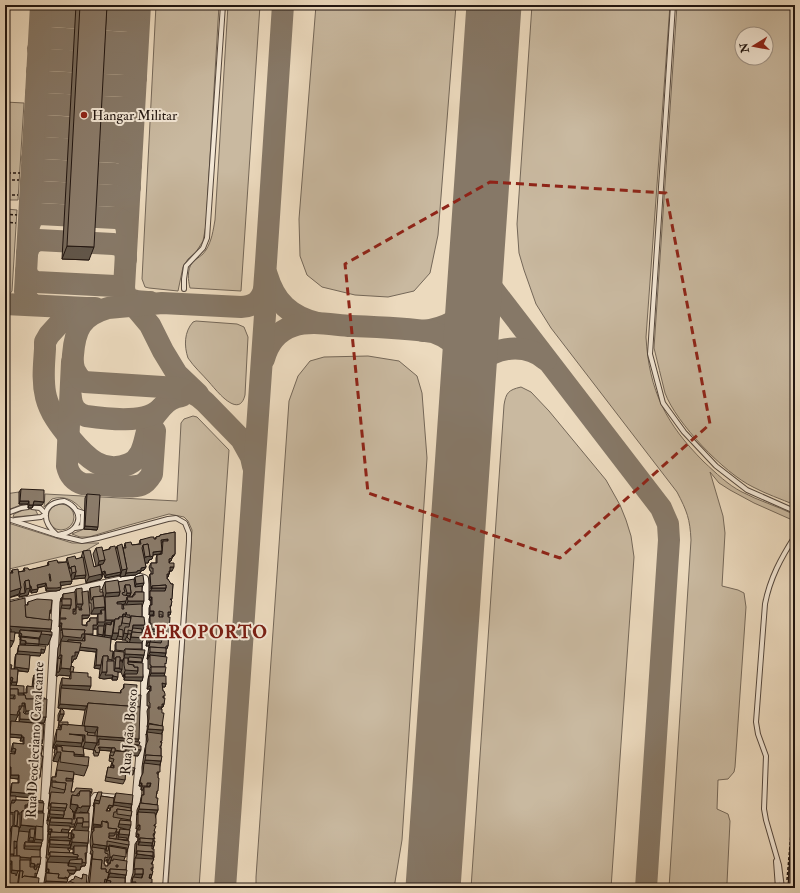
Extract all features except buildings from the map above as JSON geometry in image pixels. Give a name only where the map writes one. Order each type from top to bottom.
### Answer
[{"type":"street","name":"Rua João Bosco","points":[[57,594],[136,577],[144,579],[146,590],[146,681],[143,731],[132,799],[129,888]]},
{"type":"street","points":[[5,606],[57,594]]},
{"type":"street","name":"Rua Deocleciano Cavalcante","points":[[40,888],[38,862],[39,835],[57,594]]},
{"type":"street","points":[[66,888],[72,880],[89,867]]},
{"type":"lane","points":[[184,289],[186,266],[204,248],[207,238],[222,5]]},
{"type":"lane","points":[[673,5],[650,354],[663,403],[684,432],[716,466],[746,490],[790,508],[795,512]]},
{"type":"lane","points":[[57,535],[47,525],[45,520],[46,514],[51,505],[57,502],[64,501],[73,505],[77,512],[75,528]]},
{"type":"lane","points":[[5,514],[21,508],[30,507],[40,508],[46,514]]},
{"type":"lane","points":[[57,535],[82,527],[83,513],[77,512]]},
{"type":"lane","points":[[13,520],[41,517],[46,514]]},
{"type":"lane","points":[[5,518],[57,535],[82,541],[168,519],[176,518],[185,523],[189,533],[165,888]]},
{"type":"lane","points":[[782,888],[781,873],[769,833],[764,809],[766,756],[758,734],[756,722],[767,592],[779,560],[795,536]]},
{"type":"lane","points":[[86,888],[89,867],[93,796],[98,794],[121,798]]},
{"type":"lane","points":[[775,849],[778,888]]},
{"type":"path","points":[[8,173],[20,173]]},
{"type":"path","points":[[7,180],[19,180]]},
{"type":"path","points":[[6,195],[18,195]]},
{"type":"path","points":[[6,214],[17,215]]},
{"type":"path","points":[[5,222],[16,223]]},
{"type":"path","points":[[787,881],[792,822]]},
{"type":"highlighted area","points":[[490,182],[666,193],[710,424],[560,558],[368,493],[345,264]]},
{"type":"shaded area","points":[[156,5],[219,5],[206,225],[203,241],[183,267],[178,291],[145,287],[142,279]]},
{"type":"shaded area","points":[[228,5],[260,5],[241,291],[190,288],[188,278],[189,269],[192,263],[205,252],[208,246],[215,220]]},
{"type":"shaded area","points":[[316,5],[456,5],[438,235],[430,273],[414,291],[388,297],[355,295],[322,287],[307,275],[300,256],[299,219]]},
{"type":"shaded area","points":[[532,5],[670,5],[646,337],[651,374],[662,406],[670,420],[679,434],[704,462],[737,489],[793,514],[790,519],[754,503],[719,483],[710,472],[723,516],[725,533],[722,586],[744,593],[746,607],[735,767],[734,772],[728,779],[718,780],[717,809],[728,814],[730,821],[727,883],[723,888],[669,888],[691,540],[690,526],[687,515],[677,492],[551,328],[536,304],[519,253],[517,224]]},
{"type":"shaded area","points":[[677,5],[795,5],[795,505],[753,487],[741,480],[715,459],[679,418],[665,393],[654,348]]},
{"type":"shaded area","points":[[5,102],[24,103],[18,200],[7,200],[7,209],[17,210],[12,291],[9,295],[5,295],[5,224],[8,162],[5,161]]},
{"type":"shaded area","points":[[196,321],[237,324],[244,327],[248,337],[245,395],[242,402],[238,405],[227,401],[188,358],[185,344],[186,335],[190,326]]},
{"type":"shaded area","points":[[368,356],[399,361],[417,376],[422,393],[427,458],[402,840],[394,888],[256,888],[289,401],[298,376],[310,361],[324,357]]},
{"type":"shaded area","points":[[521,387],[531,392],[549,411],[606,480],[620,505],[631,536],[634,557],[611,888],[471,888],[504,405],[508,393],[513,389]]},
{"type":"shaded area","points":[[193,416],[197,417],[229,450],[199,888],[168,888],[192,530],[188,521],[184,517],[169,514],[89,537],[80,537],[72,534],[84,529],[97,530],[79,506],[67,499],[60,498],[52,499],[44,507],[45,494],[177,501],[181,423],[184,419]]},
{"type":"shaded area","points":[[19,492],[23,504],[5,511],[5,494]]},
{"type":"shaded area","points":[[61,504],[70,508],[74,517],[70,526],[61,530],[52,526],[48,517],[52,508]]},
{"type":"shaded area","points":[[28,508],[35,509],[38,515],[13,517],[14,514]]},
{"type":"shaded area","points":[[5,522],[72,543],[99,543],[85,551],[5,570]]},
{"type":"taxiway","points":[[33,305],[27,299],[25,291],[41,5]]},
{"type":"taxiway","points":[[140,5],[124,288],[125,293],[130,299],[150,302]]},
{"type":"taxiway","points":[[225,888],[265,315],[264,290],[283,5]]},
{"type":"taxiway","points":[[40,27],[44,19],[52,16],[129,21],[136,25],[138,33]]},
{"type":"taxiway","points":[[38,49],[42,42],[49,38],[127,43],[134,47],[137,55]]},
{"type":"taxiway","points":[[37,71],[45,61],[49,60],[125,64],[134,70],[136,78]]},
{"type":"taxiway","points":[[36,94],[39,86],[46,82],[124,86],[132,91],[134,99]]},
{"type":"taxiway","points":[[35,114],[38,108],[46,104],[122,108],[127,109],[130,112],[133,121]]},
{"type":"taxiway","points":[[34,137],[37,129],[45,126],[122,131],[129,135],[132,142]]},
{"type":"taxiway","points":[[32,158],[36,151],[44,148],[117,152],[127,156],[131,165]]},
{"type":"taxiway","points":[[31,181],[34,174],[43,170],[114,174],[125,177],[130,187]]},
{"type":"taxiway","points":[[30,201],[34,195],[41,192],[116,196],[125,201],[128,210]]},
{"type":"taxiway","points":[[29,225],[33,216],[39,214],[116,218],[122,220],[125,224],[127,234]]},
{"type":"taxiway","points":[[27,253],[30,245],[38,240],[113,244],[123,248],[126,259]]},
{"type":"taxiway","points":[[477,252],[479,264],[486,280],[661,508],[668,524],[669,540],[646,888]]},
{"type":"taxiway","points":[[423,331],[445,326],[459,318],[464,313],[472,299],[476,259]]},
{"type":"taxiway","points":[[26,271],[29,278],[36,282],[115,286],[119,288],[150,325],[177,374],[198,394]]},
{"type":"taxiway","points":[[267,275],[274,293],[291,312],[317,323]]},
{"type":"taxiway","points":[[253,466],[251,457],[241,439],[199,397],[178,388],[84,382],[74,370],[73,355],[76,338],[81,325],[91,315],[99,311],[108,308],[162,303],[241,307],[256,303],[261,298],[264,290]]},
{"type":"taxiway","points":[[5,304],[86,308]]},
{"type":"taxiway","points":[[95,308],[85,308],[59,324],[45,342],[44,379],[48,403],[59,424],[82,452],[103,466],[120,467],[129,464],[141,453],[152,419],[168,401],[182,396]]},
{"type":"taxiway","points":[[264,359],[268,348],[278,335],[288,328],[300,324],[322,323],[433,332],[452,342],[462,356],[467,373],[468,394]]},
{"type":"taxiway","points":[[469,389],[472,377],[478,366],[484,359],[501,350],[520,349],[529,351],[546,360]]},
{"type":"taxiway","points":[[72,362],[67,466],[69,472],[75,479],[83,484],[129,487],[143,484],[152,474],[155,431]]},
{"type":"taxiway","points":[[71,398],[72,405],[78,412],[86,416],[115,419],[136,419],[153,414],[160,409]]},
{"type":"runway","points":[[433,888],[494,5]]},
{"type":"place","name":"Hangar Militar","points":[[84,115]]},
{"type":"district","name":"AEROPORTO","points":[[205,632]]}]
